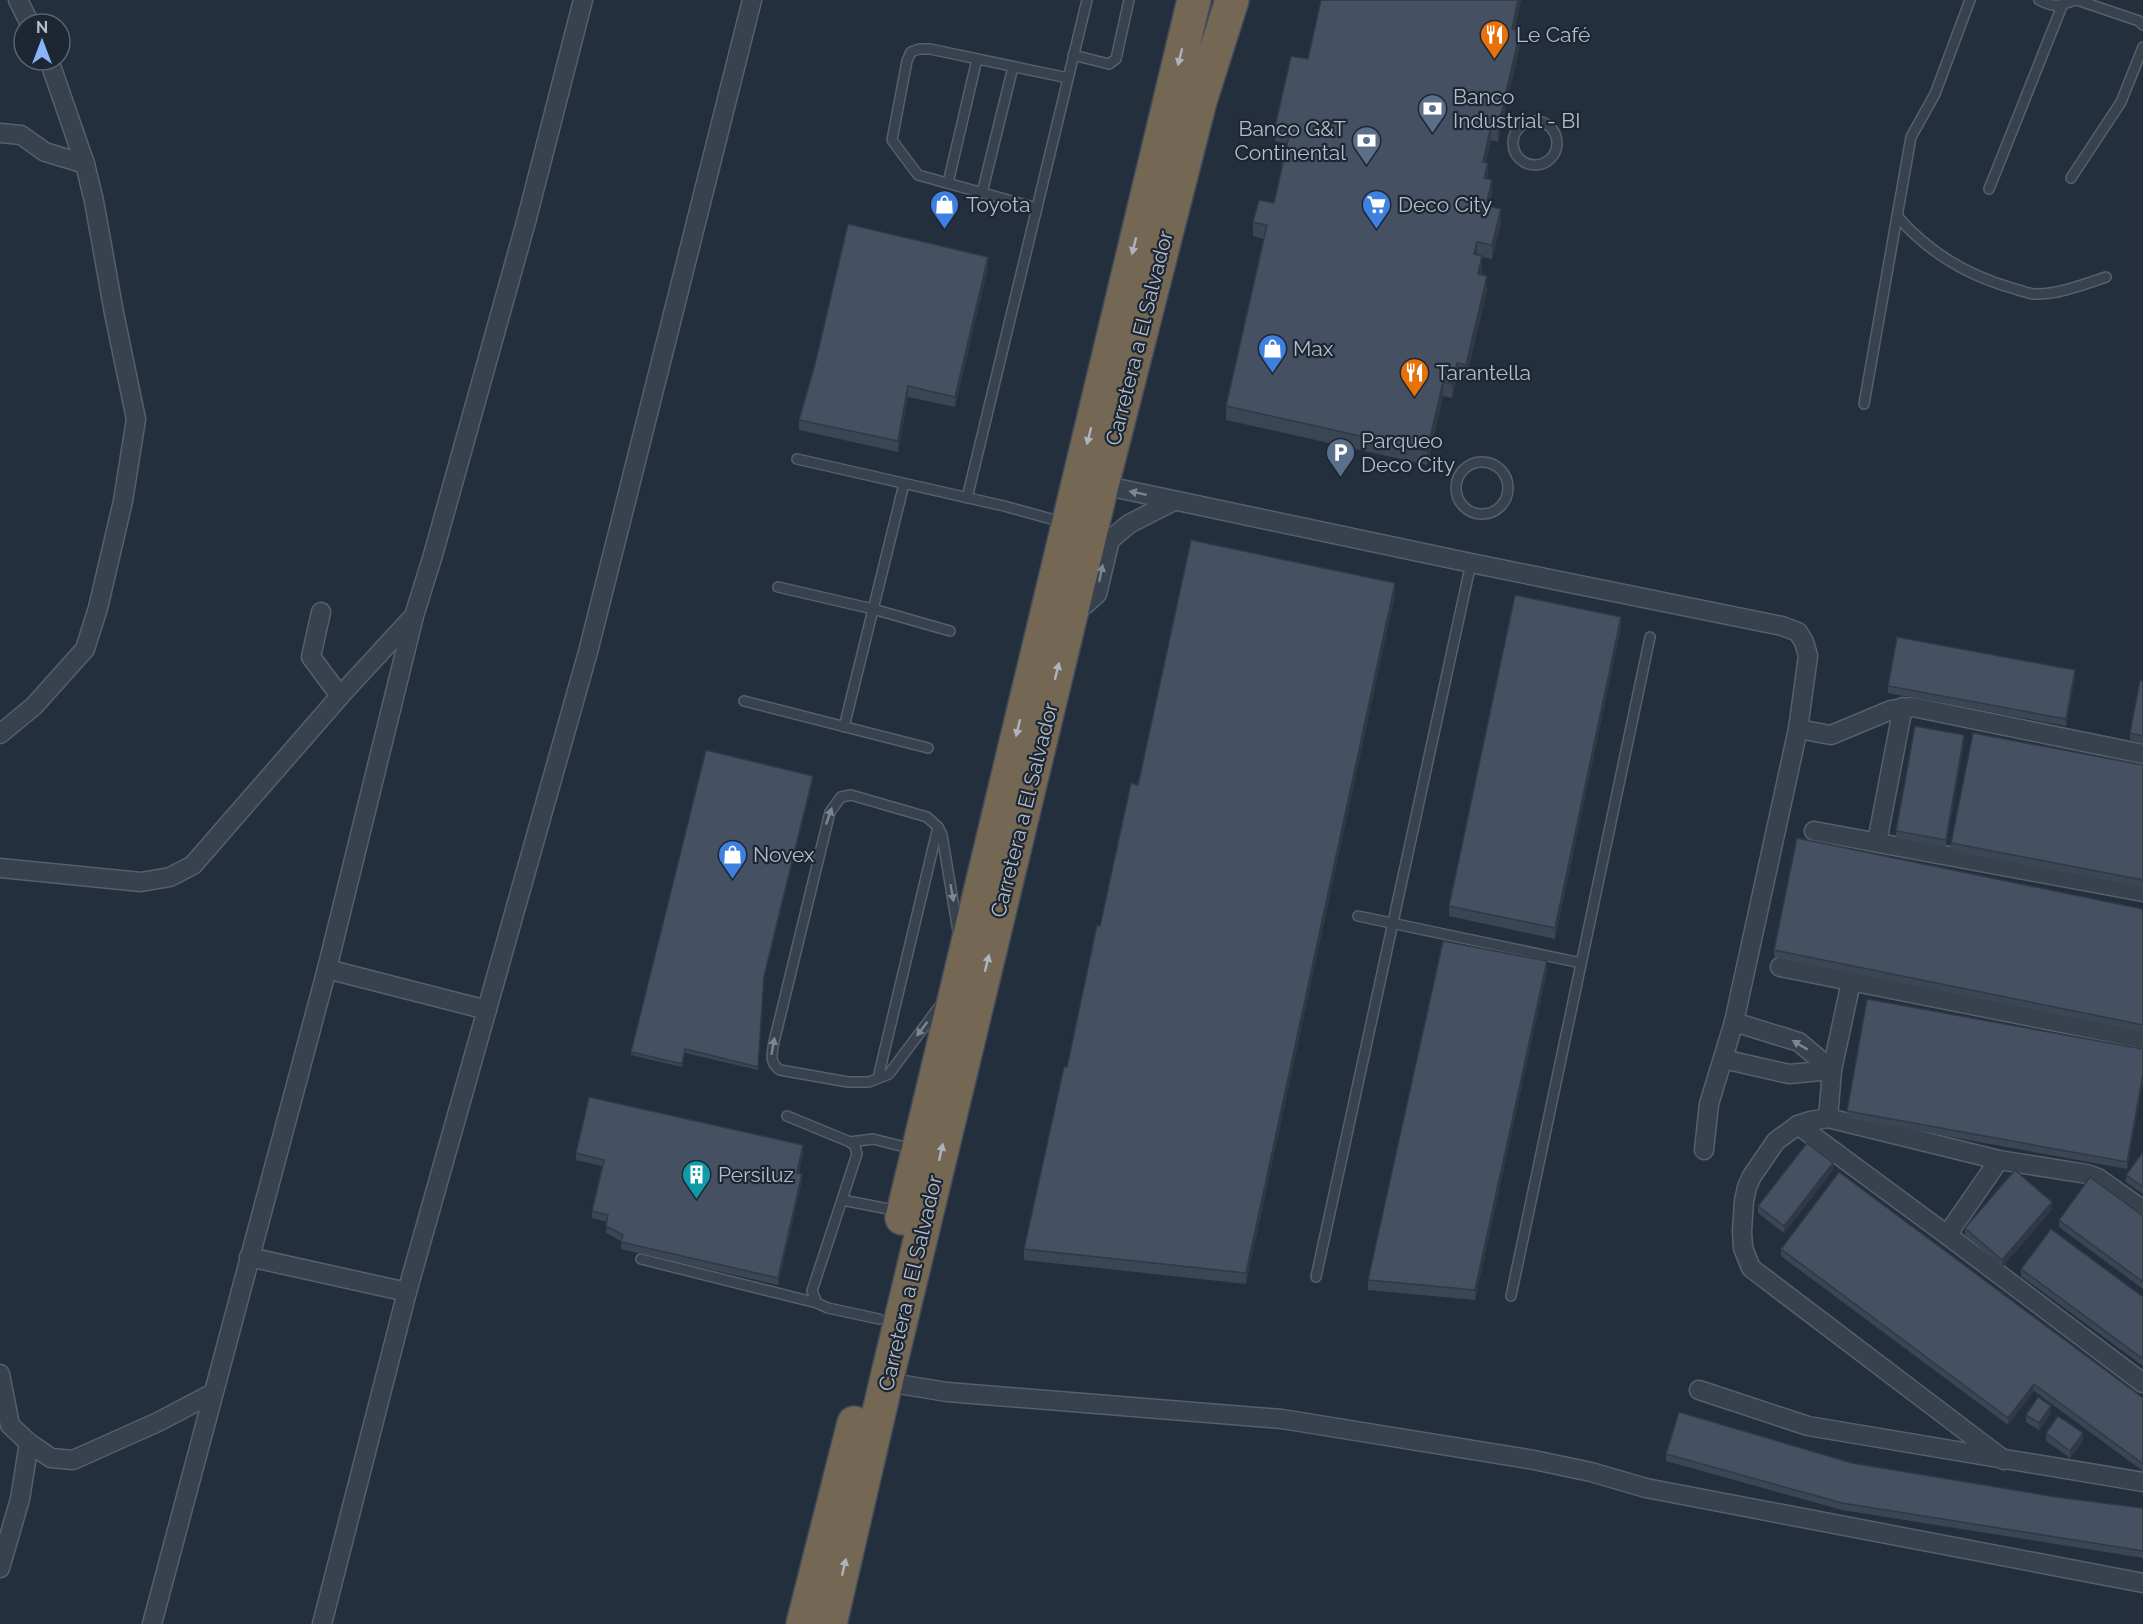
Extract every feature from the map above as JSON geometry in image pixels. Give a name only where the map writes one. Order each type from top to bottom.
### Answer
[{"type":"highway","name":"Carretera a El Salvador","points":[[803,1624],[879,1319],[960,970],[1194,0]]},
{"type":"highway","name":"Carretera a El Salvador","points":[[830,1624],[1102,485],[1200,101],[1232,0]]},
{"type":"street","points":[[152,1624],[327,969],[414,616],[526,222],[583,0]]},
{"type":"street","points":[[322,1624],[407,1292],[588,652],[752,0]]},
{"type":"street","points":[[0,734],[34,706],[86,649],[123,501],[136,419],[86,164],[53,72]]},
{"type":"street","points":[[0,133],[21,135],[45,152],[86,164]]},
{"type":"street","points":[[1102,485],[1782,626],[1798,632],[1808,656],[1798,729],[1734,1022],[1709,1104],[1704,1150]]},
{"type":"street","points":[[1070,618],[1097,594],[1110,540],[1129,524],[1174,501]]},
{"type":"street","points":[[321,612],[310,657],[340,696]]},
{"type":"street","points":[[0,868],[141,882],[170,877],[193,865],[340,696],[414,616]]},
{"type":"street","points":[[1876,842],[1903,707]]},
{"type":"street","points":[[1798,729],[1831,735],[1891,710],[1913,707],[2143,754]]},
{"type":"street","points":[[1814,831],[2143,892]]},
{"type":"street","points":[[1779,967],[2143,1039]]},
{"type":"street","points":[[327,969],[487,1010]]},
{"type":"street","points":[[1828,1118],[1833,1071],[1851,982]]},
{"type":"street","points":[[1734,1022],[1799,1042],[1833,1071]]},
{"type":"street","points":[[1723,1059],[1789,1074],[1833,1071]]},
{"type":"street","points":[[2004,1460],[1751,1268],[1743,1248],[1742,1231],[1744,1201],[1752,1176],[1776,1141],[1798,1125],[1828,1118],[1999,1160],[2098,1178],[2143,1210]]},
{"type":"street","points":[[1798,1125],[2143,1383]]},
{"type":"street","points":[[1947,1235],[1999,1160]]},
{"type":"street","points":[[249,1257],[407,1292]]},
{"type":"street","points":[[0,1374],[10,1425],[29,1443],[51,1458],[73,1460],[158,1422],[213,1393]]},
{"type":"street","points":[[886,1382],[947,1392],[1282,1419],[1468,1448],[1591,1472],[1646,1488],[2143,1582]]},
{"type":"street","points":[[1699,1390],[1808,1426],[2143,1482]]},
{"type":"street","points":[[0,1568],[20,1499],[29,1443]]},
{"type":"lane","points":[[967,498],[1087,0]]},
{"type":"lane","points":[[1073,55],[1102,64],[1109,64],[1116,58],[1130,0]]},
{"type":"lane","points":[[1864,404],[1911,137],[1935,94],[1970,0]]},
{"type":"lane","points":[[2039,0],[2052,6],[2062,6],[2076,0],[2139,21],[2143,25]]},
{"type":"lane","points":[[1989,189],[2062,6]]},
{"type":"lane","points":[[2071,178],[2121,102],[2143,47]]},
{"type":"lane","points":[[1036,208],[918,175],[892,140],[907,61],[911,52],[930,49],[1068,78]]},
{"type":"lane","points":[[948,183],[977,59]]},
{"type":"lane","points":[[982,193],[1013,67]]},
{"type":"lane","points":[[1532,121],[1546,124],[1556,135],[1557,148],[1554,155],[1544,164],[1529,165],[1521,162],[1513,149],[1514,134],[1525,123],[1532,121]]},
{"type":"lane","points":[[1897,216],[1912,233],[1939,255],[1967,273],[1998,284],[2034,294],[2073,288],[2106,277]]},
{"type":"lane","points":[[797,459],[1004,506],[1067,524]]},
{"type":"lane","points":[[1476,463],[1493,464],[1500,469],[1508,483],[1506,500],[1494,512],[1486,515],[1469,512],[1457,499],[1456,481],[1461,472],[1476,463]]},
{"type":"lane","points":[[844,727],[904,484]]},
{"type":"lane","points":[[1316,1276],[1471,563]]},
{"type":"lane","points":[[778,587],[873,609],[950,631]]},
{"type":"lane","points":[[1511,1296],[1650,637]]},
{"type":"lane","points":[[744,701],[928,748]]},
{"type":"lane","points":[[851,795],[927,817],[938,827],[942,835],[960,970],[889,1074],[869,1083],[848,1083],[780,1070],[774,1066],[771,1058],[776,1033],[830,812],[835,803],[841,797],[851,795]]},
{"type":"lane","points":[[878,1078],[938,827]]},
{"type":"lane","points":[[1358,916],[1581,963]]},
{"type":"lane","points":[[787,1116],[850,1142],[855,1146],[857,1154],[812,1291],[817,1303]]},
{"type":"lane","points":[[850,1142],[873,1139],[918,1150]]},
{"type":"lane","points":[[842,1200],[904,1211]]},
{"type":"lane","points":[[641,1259],[817,1303],[828,1308],[879,1319]]},
{"type":"building","name":"Deco City","points":[[1321,0],[1518,0],[1512,29],[1520,31],[1498,128],[1491,126],[1483,162],[1488,163],[1484,178],[1492,180],[1486,205],[1501,209],[1492,245],[1477,242],[1474,254],[1482,256],[1478,274],[1487,276],[1466,365],[1457,363],[1452,384],[1443,382],[1427,451],[1226,406],[1267,225],[1253,222],[1259,200],[1274,203],[1290,131],[1275,127],[1291,56],[1308,59]]},
{"type":"building","points":[[848,224],[988,257],[955,397],[908,386],[898,441],[799,420],[815,364]]},
{"type":"building","points":[[1191,540],[1395,583],[1246,1273],[1024,1249],[1131,783],[1138,785]]},
{"type":"building","points":[[1515,595],[1621,617],[1555,928],[1449,906]]},
{"type":"building","points":[[1897,637],[2075,670],[2066,719],[1888,686]]},
{"type":"building","points":[[2140,680],[2143,681],[2143,736],[2130,733]]},
{"type":"building","points":[[1915,726],[1964,735],[1946,840],[1896,831]]},
{"type":"building","points":[[1973,733],[2143,765],[2143,880],[1951,843]]},
{"type":"building","name":"Novex","points":[[706,750],[813,776],[764,976],[758,1067],[685,1049],[682,1064],[631,1052]]},
{"type":"building","points":[[1797,838],[2143,909],[2143,1025],[1774,950]]},
{"type":"building","points":[[1443,941],[1547,961],[1475,1290],[1368,1280]]},
{"type":"building","points":[[1867,999],[2143,1049],[2143,1074],[2127,1162],[1847,1111]]},
{"type":"building","name":"Persiluz","points":[[589,1097],[803,1145],[797,1173],[802,1174],[778,1278],[621,1242],[623,1235],[606,1226],[608,1215],[592,1211],[604,1160],[576,1153]]},
{"type":"building","points":[[1807,1143],[1833,1163],[1784,1226],[1758,1206]]},
{"type":"building","points":[[2143,1152],[2143,1187],[2126,1175]]},
{"type":"building","points":[[2015,1170],[2052,1202],[2002,1260],[1965,1228]]},
{"type":"building","points":[[1839,1172],[2143,1398],[2143,1464],[2034,1384],[2008,1418],[1781,1249]]},
{"type":"building","points":[[2090,1177],[2143,1216],[2143,1282],[2059,1220]]},
{"type":"building","points":[[2051,1229],[2143,1297],[2143,1359],[2021,1269]]},
{"type":"building","points":[[2038,1397],[2051,1406],[2039,1423],[2026,1415]]},
{"type":"building","points":[[1679,1412],[1852,1463],[2056,1497],[2143,1508],[2143,1551],[1842,1503],[1666,1454]]},
{"type":"building","points":[[2058,1416],[2083,1433],[2070,1451],[2046,1433]]},
{"type":"place","name":"Le Café","points":[[1495,60]]},
{"type":"place","name":"Banco Industrial - BI","points":[[1432,134]]},
{"type":"place","name":"Banco G&T Continental","points":[[1367,166]]},
{"type":"place","name":"Toyota","points":[[945,230]]},
{"type":"place","name":"Deco City","points":[[1377,230]]},
{"type":"place","name":"Max","points":[[1272,374]]},
{"type":"place","name":"Tarantella","points":[[1415,398]]},
{"type":"place","name":"Parqueo Deco City","points":[[1340,478]]},
{"type":"place","name":"Novex","points":[[732,880]]},
{"type":"place","name":"Persiluz","points":[[697,1200]]}]
